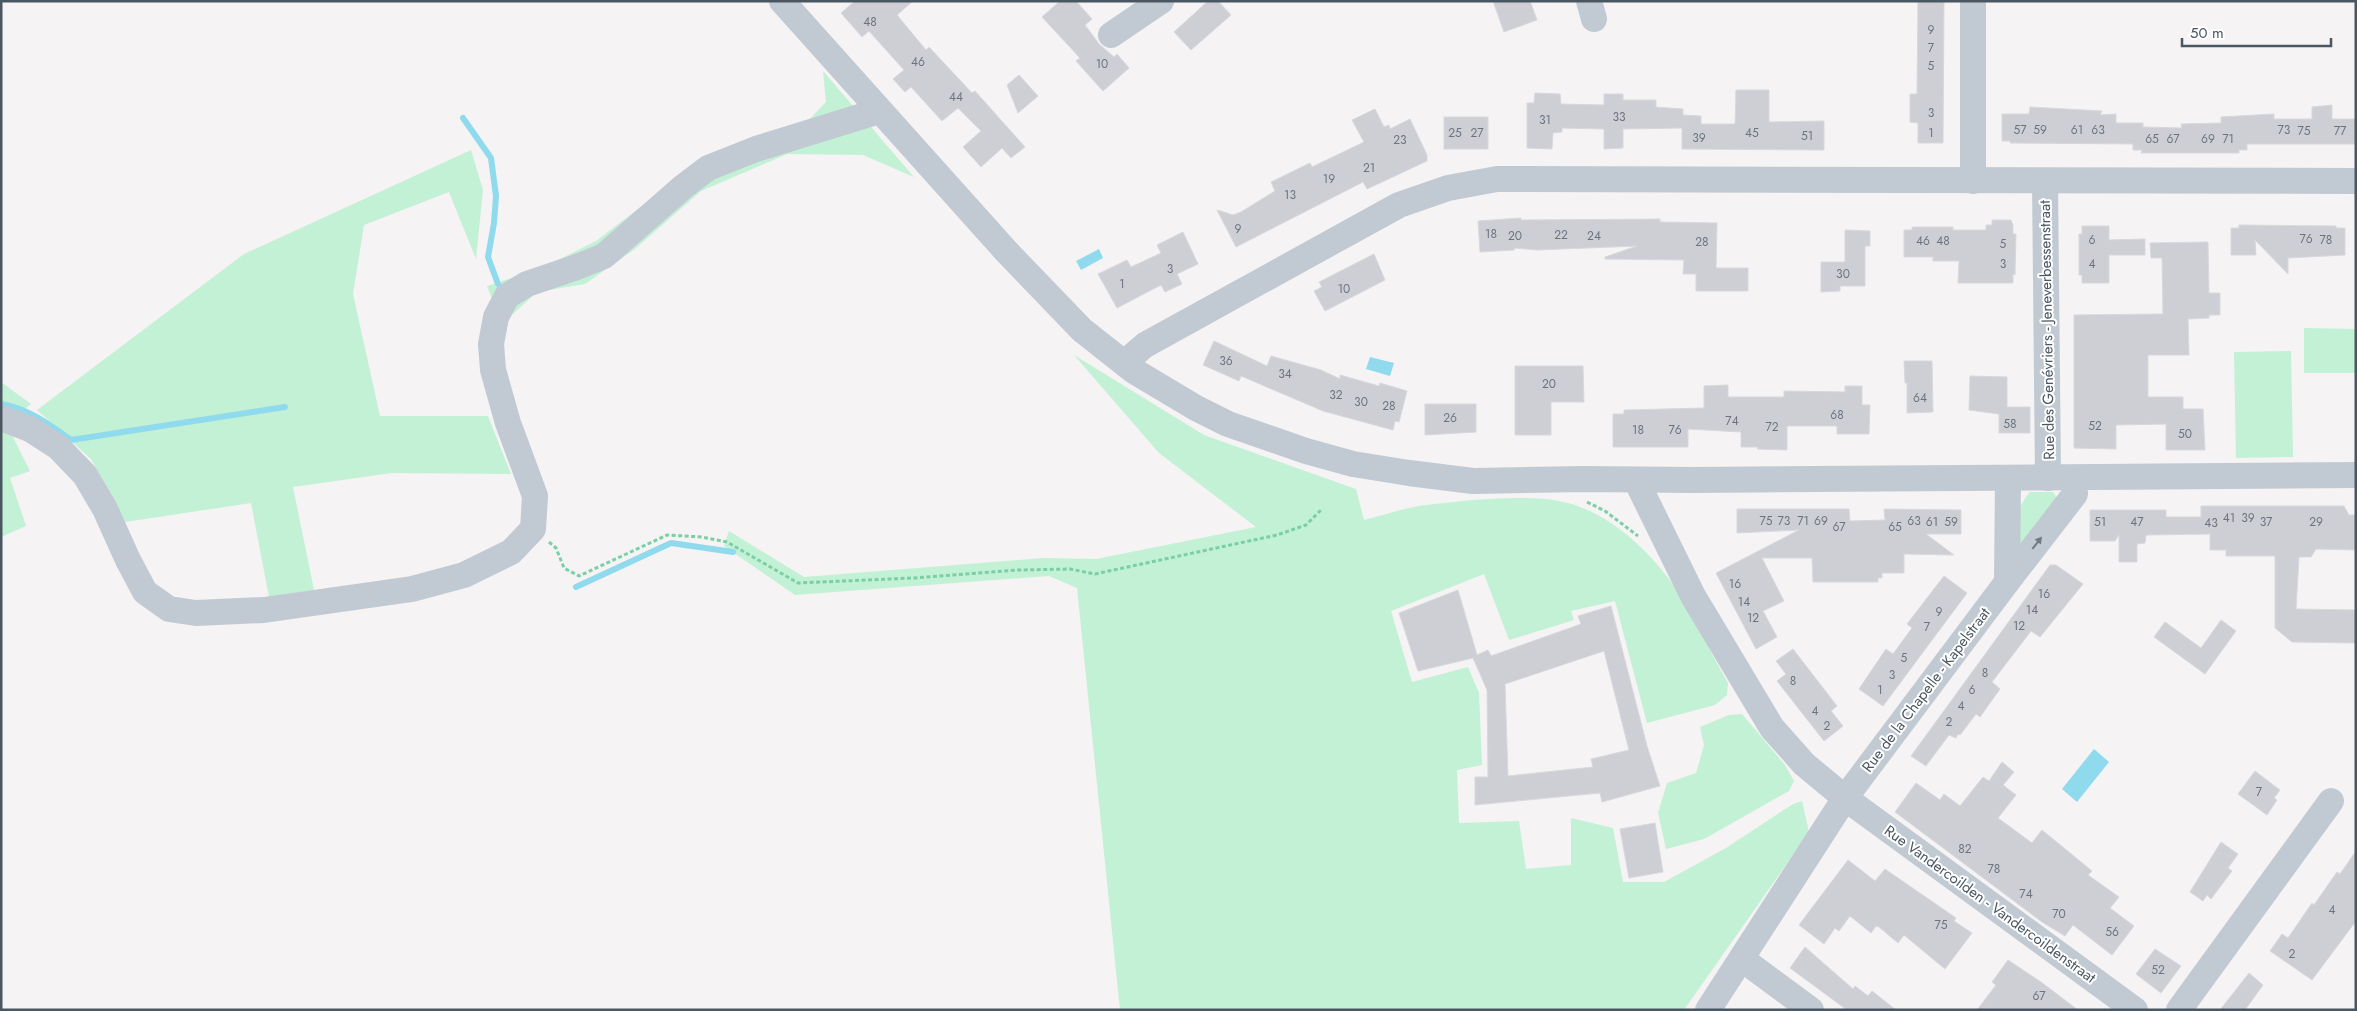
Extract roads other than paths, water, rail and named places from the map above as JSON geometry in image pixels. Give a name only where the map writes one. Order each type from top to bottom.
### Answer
[{"type":"street","points":[[782,1],[1006,251],[1082,330],[1124,363],[1196,408],[1228,424],[1306,452],[1353,464],[1473,481],[1584,479],[2008,479],[2356,475]]},
{"type":"street","points":[[1111,35],[1130,9],[1161,1]]},
{"type":"street","points":[[1973,1],[1973,181]]},
{"type":"street","points":[[1,418],[30,429],[58,447],[85,475],[105,509],[145,592],[169,609],[196,613],[264,610],[412,589],[464,576],[510,552],[533,529],[535,496],[508,423],[493,370],[491,344],[496,317],[507,296],[527,284],[577,268],[604,256],[683,187],[708,168],[756,148],[879,111]]},
{"type":"street","points":[[1124,363],[1145,345],[1399,205],[1448,188],[1497,179],[2045,182],[2356,181]]},
{"type":"street","name":"Rue des Genévriers - Jeneverbessenstraat","points":[[2045,182],[2048,478]]},
{"type":"street","name":"Rue de la Chapelle - Kapelstraat","points":[[1708,1010],[1846,798],[2075,494],[2074,478]]},
{"type":"street","points":[[2007,582],[2008,479]]},
{"type":"street","name":"Rue Vandercoilden - Vandercoildenstraat","points":[[1636,480],[1693,596],[1772,728],[1804,764],[1846,798],[2135,1010]]},
{"type":"street","points":[[2179,1010],[2331,801]]},
{"type":"street","points":[[1742,959],[1811,1010]]},
{"type":"water","points":[[1099,249],[1103,258],[1081,270],[1076,261]]},
{"type":"water","points":[[1370,357],[1394,363],[1390,376],[1366,369]]},
{"type":"water","points":[[2094,749],[2109,762],[2077,802],[2062,789]]},
{"type":"waterway","points":[[463,118],[491,158],[496,196],[494,223],[488,257],[498,284]]},
{"type":"waterway","points":[[1,404],[30,413],[71,440],[285,407]]},
{"type":"waterway","points":[[576,587],[671,543],[733,552]]}]
